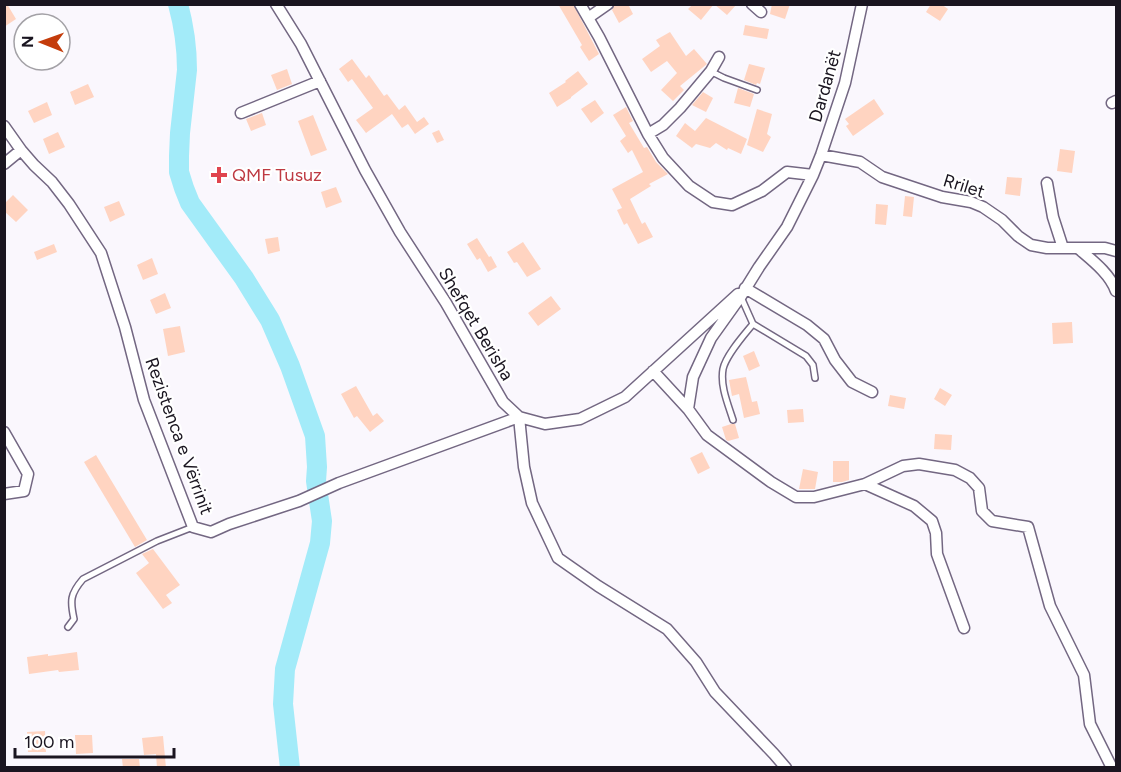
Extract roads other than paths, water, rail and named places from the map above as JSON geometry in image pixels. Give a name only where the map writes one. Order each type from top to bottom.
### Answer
[{"type":"street","name":"Shefqet Berisha","points":[[276,4],[301,44],[365,170],[400,232],[446,303],[503,402],[519,417]]},
{"type":"street","points":[[580,4],[648,134],[663,158],[689,186],[712,202],[732,205],[762,191],[787,172],[813,175]]},
{"type":"street","points":[[588,18],[608,4]]},
{"type":"street","points":[[752,4],[761,12]]},
{"type":"street","name":"Dardanët","points":[[688,409],[693,377],[711,338],[788,227],[813,175],[845,83],[862,4]]},
{"type":"street","points":[[648,134],[663,125],[680,108],[711,71],[719,57]]},
{"type":"street","points":[[241,112],[320,81]]},
{"type":"street","name":"Rezistenca e Vërrinit","points":[[4,126],[21,150],[52,182],[69,204],[101,253],[125,327],[144,400],[193,527],[211,532],[519,417]]},
{"type":"street","points":[[4,164],[21,150]]},
{"type":"street","name":"Rrilet","points":[[821,155],[860,162],[882,177],[983,207],[1031,245],[1047,249],[1106,248],[1116,251]]},
{"type":"street","points":[[1047,183],[1053,217],[1063,248]]},
{"type":"street","points":[[1079,249],[1099,266],[1116,291]]},
{"type":"street","points":[[786,768],[715,692],[696,662],[667,629],[558,558],[532,503],[524,467],[519,417],[545,424],[580,419],[625,397],[730,300],[743,292],[807,325],[824,339],[852,382],[872,392]]},
{"type":"street","points":[[653,371],[688,409],[707,435],[771,482],[796,497],[814,497],[865,484],[903,466],[919,464],[955,470],[970,478],[979,488],[982,511],[992,521],[1028,527],[1050,606],[1084,675],[1090,724],[1112,768]]},
{"type":"street","points":[[4,432],[28,474],[24,491],[4,494]]},
{"type":"street","points":[[865,484],[914,506],[932,521],[936,533],[937,554],[964,628]]},
{"type":"lane","points":[[711,71],[757,90]]},
{"type":"lane","points":[[743,292],[753,324],[806,356],[813,365],[815,378]]},
{"type":"lane","points":[[733,420],[723,390],[723,368],[735,347],[753,324]]},
{"type":"lane","points":[[68,627],[74,619],[71,603],[75,587],[82,579],[157,541],[193,527]]},
{"type":"waterway","points":[[178,4],[187,61],[179,156],[179,172],[184,188],[190,203],[244,278],[270,320],[290,366],[315,436],[316,481],[322,521],[320,543],[285,669],[283,704],[290,768]]},
{"type":"place","name":"QMF Tusuz","points":[[219,175]]}]
